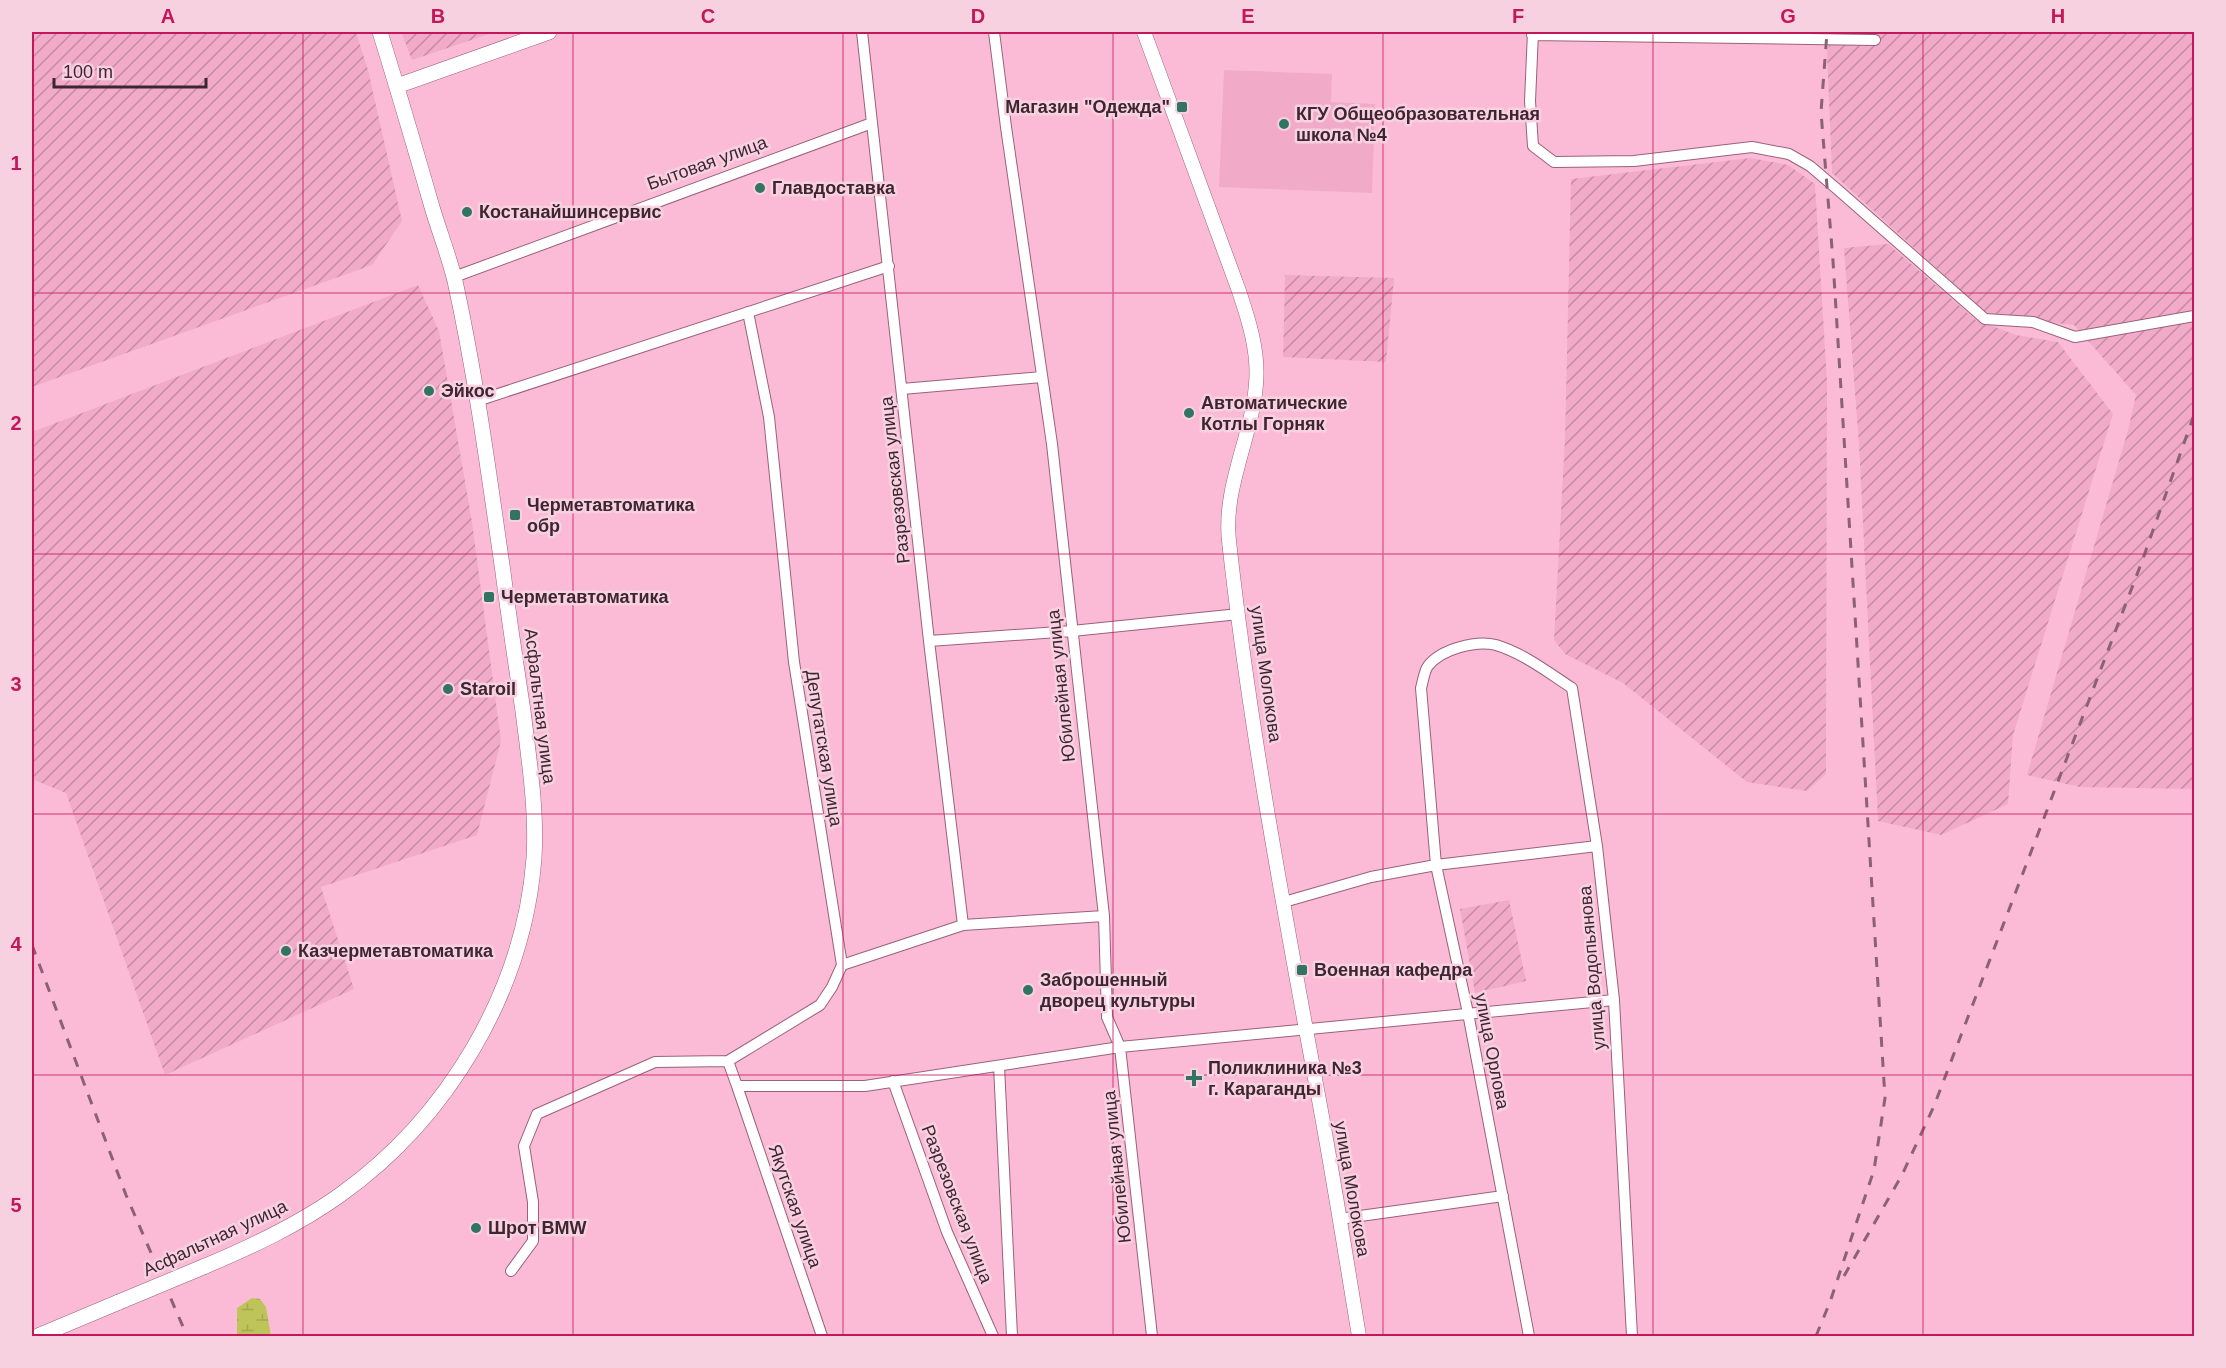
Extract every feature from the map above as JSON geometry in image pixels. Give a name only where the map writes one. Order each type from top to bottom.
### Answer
[{"type":"main road","points":[[380,32],[397,86],[549,32]]},
{"type":"main road","name":"Асфальтная улица","points":[[38,1336],[248,1248],[293,1225],[339,1196],[373,1170],[434,1107],[487,1026],[517,951],[525,921],[534,857],[532,775],[477,401],[454,277],[397,86]]},
{"type":"street","name":"Разрезовская улица","points":[[862,32],[929,641],[963,925]]},
{"type":"street","name":"Юбилейная улица","points":[[994,32],[1052,444],[1104,916],[1107,1017],[1120,1047],[1152,1336]]},
{"type":"street","name":"улица Молокова","points":[[1144,32],[1239,291],[1249,322],[1256,356],[1256,384],[1252,414],[1232,491],[1228,537],[1245,673],[1359,1336]]},
{"type":"street","points":[[1875,40],[1533,33],[1530,101],[1533,146],[1554,162],[1634,161],[1752,147],[1787,154],[1810,166],[1985,319],[2033,322],[2075,337],[2194,316]]},
{"type":"street","name":"Бытовая улица","points":[[454,277],[872,123]]},
{"type":"street","points":[[477,401],[889,266]]},
{"type":"street","name":"Депутатская улица","points":[[748,312],[769,417],[794,662],[842,965]]},
{"type":"street","points":[[902,389],[1042,377]]},
{"type":"street","points":[[929,641],[1072,631],[1239,614]]},
{"type":"street","name":"улица Водопьянова","points":[[1495,645],[1532,662],[1572,688],[1597,846],[1614,1000],[1632,1336]]},
{"type":"street","name":"улица Орлова","points":[[1495,645],[1463,646],[1446,652],[1427,667],[1421,688],[1436,865],[1468,1012],[1528,1336]]},
{"type":"street","points":[[1284,902],[1371,877],[1436,865],[1597,846]]},
{"type":"street","points":[[511,1272],[533,1241],[533,1202],[524,1146],[537,1114],[655,1062],[728,1061],[820,1005],[832,987],[842,965],[963,925],[1104,916]]},
{"type":"street","points":[[737,1086],[865,1086],[1120,1047],[1468,1012],[1614,1000]]},
{"type":"street","name":"Якутская улица","points":[[728,1061],[822,1336]]},
{"type":"street","name":"Разрезовская улица","points":[[999,1066],[1012,1336]]},
{"type":"street","name":"Разрезовская улица","points":[[893,1081],[947,1232],[993,1336]]},
{"type":"street","points":[[1339,1220],[1503,1196]]},
{"type":"shaded area","points":[[32,32],[356,32],[368,70],[402,221],[372,265],[32,387]]},
{"type":"shaded area","points":[[401,32],[495,32],[412,60]]},
{"type":"shaded area","points":[[1833,32],[2194,32],[2194,789],[2080,787],[2027,775],[2128,430],[2136,395],[2074,325],[1989,316],[1832,173],[1827,52]]},
{"type":"shaded area","points":[[1224,70],[1332,74],[1331,102],[1375,104],[1372,193],[1219,187]]},
{"type":"shaded area","points":[[1751,158],[1788,165],[1815,184],[1827,381],[1826,774],[1807,791],[1747,782],[1623,683],[1565,654],[1554,640],[1565,439],[1571,179]]},
{"type":"shaded area","points":[[1888,244],[1976,320],[2016,335],[2058,342],[2113,414],[2013,735],[2008,804],[1941,835],[1878,821],[1859,444],[1844,248]]},
{"type":"shaded area","points":[[1285,275],[1394,278],[1386,362],[1283,357]]},
{"type":"shaded area","points":[[418,285],[439,331],[472,522],[501,741],[477,835],[321,887],[354,989],[165,1075],[66,793],[32,779],[32,432]]},
{"type":"shaded area","points":[[1509,900],[1526,981],[1475,993],[1460,909]]},
{"type":"green space","points":[[252,1298],[260,1299],[266,1307],[271,1336],[237,1336],[237,1308]]},
{"type":"railway","points":[[1816,1336],[1830,1302],[1874,1170],[1885,1098],[1833,261],[1821,112],[1827,32]]},
{"type":"railway","points":[[1844,1276],[1902,1175],[1934,1106],[2141,564],[2194,415]]},
{"type":"railway","points":[[32,945],[126,1195],[187,1336]]},
{"type":"place","name":"Магазин \"Одежда\"","points":[[1182,107]]},
{"type":"place","name":"КГУ Общеобразовательная школа №4","points":[[1284,124]]},
{"type":"place","name":"Главдоставка","points":[[760,188]]},
{"type":"place","name":"Костанайшинсервис","points":[[467,212]]},
{"type":"place","name":"Эйкос","points":[[429,391]]},
{"type":"place","name":"Автоматические Котлы Горняк","points":[[1189,413]]},
{"type":"place","name":"Черметавтоматика обр","points":[[515,515]]},
{"type":"place","name":"Черметавтоматика","points":[[489,597]]},
{"type":"place","name":"Staroil","points":[[448,689]]},
{"type":"place","name":"Казчерметавтоматика","points":[[286,951]]},
{"type":"place","name":"Военная кафедра","points":[[1302,970]]},
{"type":"place","name":"Заброшенный дворец культуры","points":[[1028,990]]},
{"type":"place","name":"Поликлиника №3 г. Караганды","points":[[1194,1078]]},
{"type":"place","name":"Шрот BMW","points":[[476,1228]]}]
